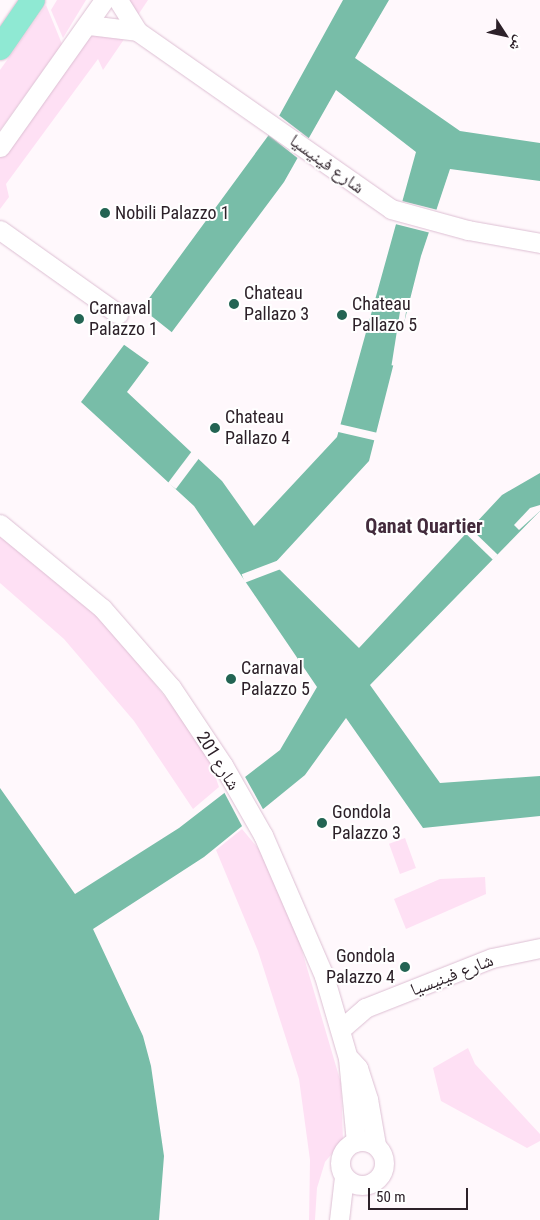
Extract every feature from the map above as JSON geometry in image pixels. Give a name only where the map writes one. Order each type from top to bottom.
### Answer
[{"type":"main road","points":[[0,48],[33,0]]},
{"type":"street","points":[[0,147],[104,0]]},
{"type":"street","name":"شارع فينيسيا","points":[[118,0],[137,31],[246,104],[384,205],[468,230],[540,243]]},
{"type":"street","name":"شارع فينيسيا","points":[[88,25],[137,31]]},
{"type":"street","points":[[0,230],[118,314]]},
{"type":"street","name":"شارع 201","points":[[0,524],[102,608],[171,687],[223,765],[263,835],[333,1005],[348,1058],[356,1142]]},
{"type":"street","name":"شارع فينيسيا","points":[[341,1029],[366,1008],[492,958],[540,948]]},
{"type":"street","name":"شارع فينيسيا","points":[[333,1005],[366,1008]]},
{"type":"street","name":"شارع 201","points":[[348,1058],[362,1080],[376,1145]]},
{"type":"street","points":[[356,1142],[376,1145],[383,1155],[385,1168],[378,1179],[364,1186],[339,1217],[344,1176],[342,1155],[356,1142]]},
{"type":"street","points":[[344,1176],[364,1186]]},
{"type":"shaded area","points":[[57,0],[86,0],[63,38],[51,10]]},
{"type":"shaded area","points":[[126,0],[148,0],[136,18]]},
{"type":"shaded area","points":[[343,0],[389,0],[355,58],[460,131],[540,143],[540,181],[450,169],[421,256],[369,461],[274,564],[359,648],[502,495],[540,473],[540,511],[370,685],[440,783],[540,776],[540,816],[423,828],[346,718],[305,775],[204,857],[93,929],[143,1036],[151,1066],[164,1156],[159,1220],[0,1220],[0,788],[75,894],[179,828],[280,750],[317,687],[194,506],[81,402],[148,313],[142,308],[268,136]],"holes":[[[336,90],[416,152],[337,437],[254,526],[222,481],[127,392],[284,182]]]},
{"type":"shaded area","points":[[46,5],[62,44],[0,130],[0,70]]},
{"type":"shaded area","points":[[103,31],[127,35],[103,70],[98,59],[6,184],[9,197],[0,209],[0,153],[86,39]]},
{"type":"shaded area","points":[[0,530],[102,619],[175,709],[211,764],[219,787],[193,809],[134,721],[64,639],[0,583]]},
{"type":"shaded area","points":[[242,829],[263,854],[292,917],[341,1083],[343,1140],[325,1162],[317,1188],[315,1220],[309,1220],[310,1160],[299,1079],[258,951],[216,850]]},
{"type":"shaded area","points":[[405,838],[416,868],[400,874],[389,844]]},
{"type":"shaded area","points":[[485,877],[486,894],[406,929],[394,899],[440,879]]},
{"type":"shaded area","points":[[468,1048],[475,1064],[540,1134],[540,1141],[527,1148],[441,1101],[433,1068]]},
{"type":"pier","points":[[276,113],[311,140],[300,160],[266,133]]},
{"type":"pier","points":[[398,200],[439,210],[433,233],[392,223]]},
{"type":"pier","points":[[402,299],[408,300],[397,366],[392,365]]},
{"type":"pier","points":[[140,307],[174,334],[151,364],[123,344],[145,313]]},
{"type":"pier","points":[[339,424],[378,433],[376,441],[337,432]]},
{"type":"pier","points":[[192,451],[200,457],[176,489],[168,483]]},
{"type":"pier","points":[[540,505],[540,511],[519,530],[514,525],[530,508]]},
{"type":"pier","points":[[469,527],[498,555],[493,560],[464,532]]},
{"type":"pier","points":[[279,560],[282,568],[245,583],[242,574]]},
{"type":"pier","points":[[244,775],[264,811],[243,828],[224,792]]},
{"type":"place","name":"Nobili Palazzo 1","points":[[105,213]]},
{"type":"place","name":"Chateau Pallazo 3","points":[[234,304]]},
{"type":"place","name":"Chateau Pallazo 5","points":[[342,315]]},
{"type":"place","name":"Carnaval Palazzo 1","points":[[79,319]]},
{"type":"place","name":"Chateau Pallazo 4","points":[[215,428]]},
{"type":"place","name":"Carnaval Palazzo 5","points":[[231,679]]},
{"type":"place","name":"Gondola Palazzo 3","points":[[322,823]]},
{"type":"place","name":"Gondola Palazzo 4","points":[[405,967]]},
{"type":"district","name":"Qanat Quartier","points":[[424,526]]}]
